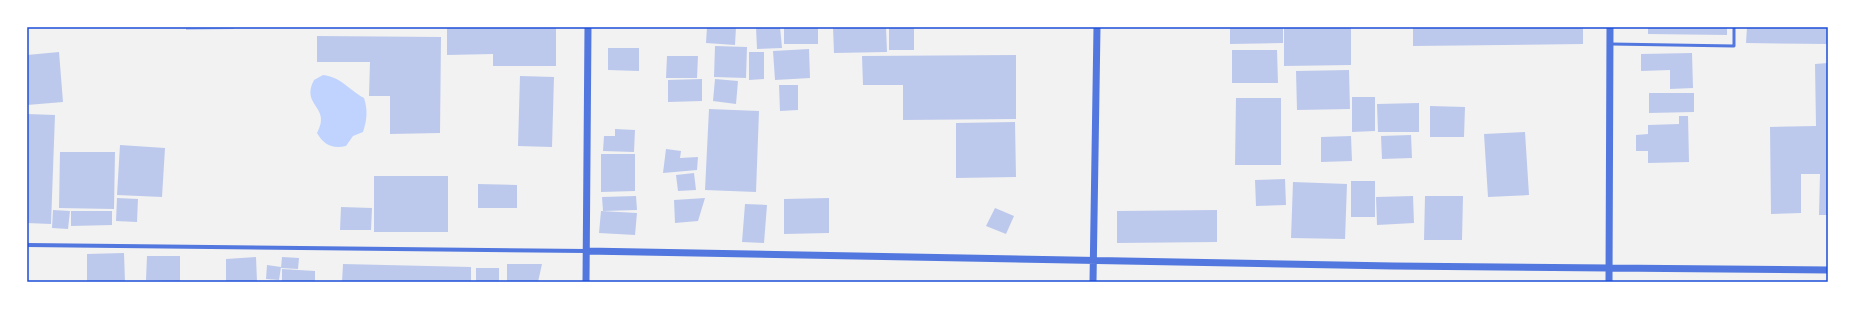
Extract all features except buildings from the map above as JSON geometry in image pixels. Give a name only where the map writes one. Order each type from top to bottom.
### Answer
[{"type":"street","points":[[586,282],[588,27]]},
{"type":"street","points":[[1093,282],[1097,27]]},
{"type":"street","points":[[1609,282],[1610,27]]},
{"type":"street","points":[[27,245],[586,251],[1393,266],[1828,270]]},
{"type":"lane","points":[[1610,44],[1734,46],[1734,27]]},
{"type":"water","points":[[323,75],[335,78],[364,98],[366,115],[363,132],[353,136],[346,146],[337,147],[329,145],[323,141],[317,133],[321,124],[321,117],[313,101],[311,89],[314,80]]}]
